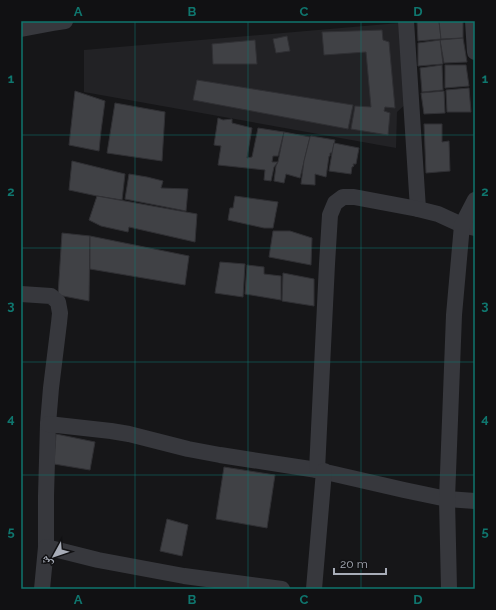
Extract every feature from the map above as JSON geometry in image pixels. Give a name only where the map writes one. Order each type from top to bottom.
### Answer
[{"type":"street","points":[[21,29],[65,21]]},
{"type":"street","points":[[406,21],[418,209]]},
{"type":"street","points":[[474,21],[475,52]]},
{"type":"street","points":[[314,589],[320,470],[327,264],[330,215],[335,203],[343,197],[354,197],[438,214],[468,227]]},
{"type":"street","points":[[449,589],[447,499],[454,315],[468,227],[475,200]]},
{"type":"street","points":[[21,294],[51,296],[58,302],[60,313],[50,388],[46,496],[46,547],[42,589]]},
{"type":"street","points":[[48,424],[129,434],[188,449],[320,470],[447,499],[475,501]]},
{"type":"street","points":[[46,547],[98,560],[184,576],[282,589]]},
{"type":"shaded area","points":[[399,23],[408,102],[397,112],[396,148],[84,92],[84,50]]},
{"type":"building","points":[[417,21],[439,21],[441,39],[418,41]]},
{"type":"building","points":[[439,21],[463,21],[463,38],[441,39]]},
{"type":"building","points":[[382,30],[383,40],[389,42],[395,108],[385,107],[384,111],[390,113],[388,135],[351,129],[355,106],[371,107],[366,52],[324,55],[322,32]]},
{"type":"building","points":[[287,36],[290,51],[276,53],[273,39]]},
{"type":"building","points":[[463,38],[467,62],[444,63],[440,40]]},
{"type":"building","points":[[255,40],[257,64],[213,64],[212,44]]},
{"type":"building","points":[[440,40],[443,64],[418,66],[418,43]]},
{"type":"building","points":[[442,65],[443,90],[422,92],[420,68]]},
{"type":"building","points":[[445,65],[466,65],[469,86],[445,88]]},
{"type":"building","points":[[197,80],[353,105],[348,129],[193,100]]},
{"type":"building","points":[[469,88],[471,112],[447,112],[446,90]]},
{"type":"building","points":[[75,91],[105,101],[99,151],[69,145]]},
{"type":"building","points":[[444,91],[445,113],[424,114],[421,93]]},
{"type":"building","points":[[115,103],[165,112],[162,161],[107,153]]},
{"type":"building","points":[[218,118],[223,120],[232,119],[232,123],[252,128],[247,158],[252,157],[258,128],[284,132],[278,156],[273,156],[272,162],[278,162],[274,167],[271,181],[264,180],[265,170],[218,165],[221,146],[214,145]]},
{"type":"building","points":[[424,124],[442,124],[442,142],[449,141],[450,171],[426,173]]},
{"type":"building","points":[[284,132],[310,137],[300,178],[286,174],[284,183],[274,181]]},
{"type":"building","points":[[311,136],[335,140],[332,153],[330,153],[329,156],[326,177],[315,174],[315,185],[301,184],[304,161]]},
{"type":"building","points":[[334,143],[359,148],[356,164],[353,164],[354,166],[352,167],[351,174],[329,171]]},
{"type":"building","points":[[72,161],[125,174],[122,200],[69,190]]},
{"type":"building","points":[[129,174],[163,181],[161,188],[188,189],[186,211],[125,199]]},
{"type":"building","points":[[97,196],[197,214],[195,242],[129,227],[128,232],[101,226],[89,220]]},
{"type":"building","points":[[235,196],[278,202],[273,228],[264,228],[228,220],[230,208],[233,208]]},
{"type":"building","points":[[273,231],[290,231],[312,238],[311,265],[269,257]]},
{"type":"building","points":[[62,233],[90,236],[89,301],[58,295]]},
{"type":"building","points":[[90,236],[189,256],[185,285],[90,269]]},
{"type":"building","points":[[220,262],[245,264],[243,297],[215,293]]},
{"type":"building","points":[[247,265],[264,267],[264,274],[281,276],[281,300],[245,294]]},
{"type":"building","points":[[283,273],[314,279],[314,306],[282,301]]},
{"type":"building","points":[[56,434],[95,442],[90,470],[54,464]]},
{"type":"building","points":[[224,467],[275,475],[267,528],[216,519]]},
{"type":"building","points":[[167,519],[188,525],[182,556],[160,551]]}]
